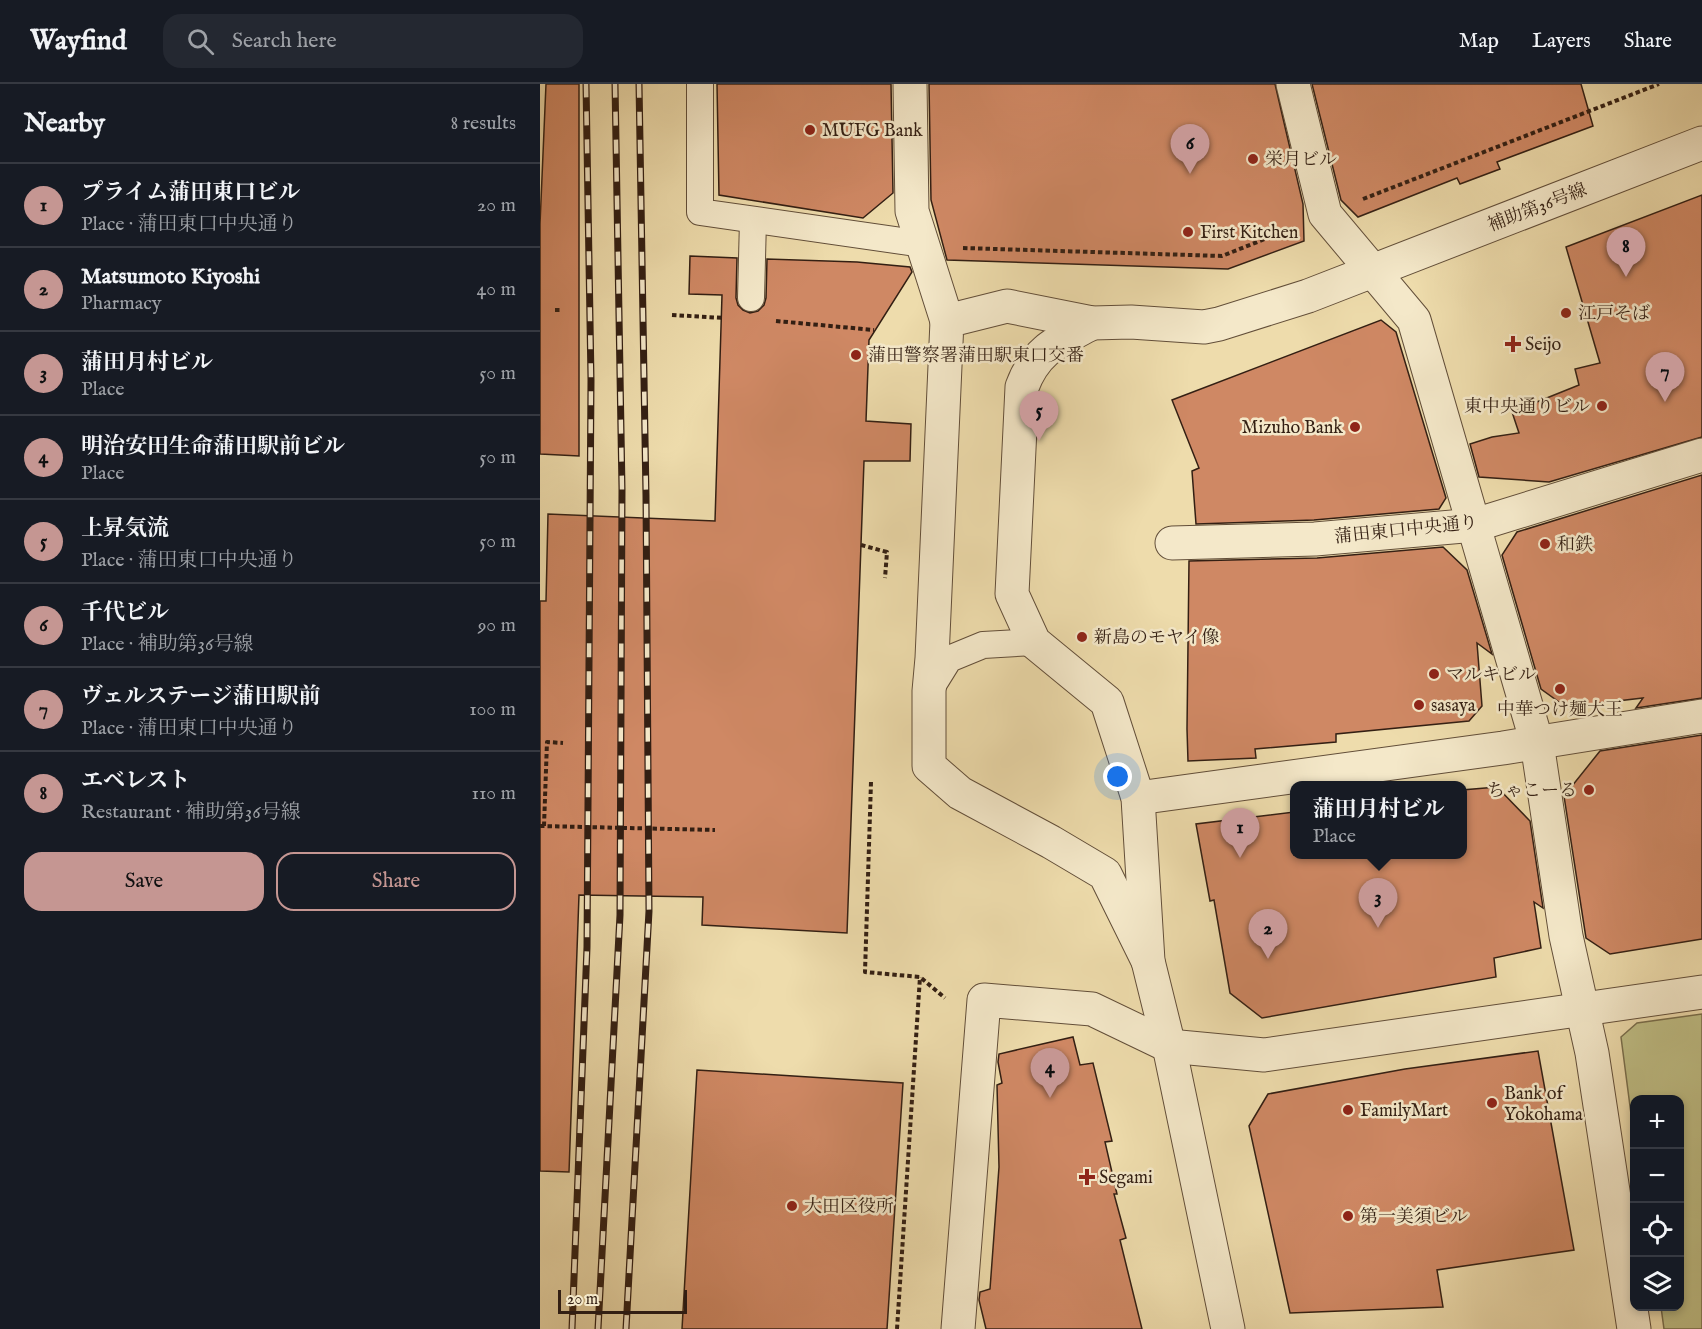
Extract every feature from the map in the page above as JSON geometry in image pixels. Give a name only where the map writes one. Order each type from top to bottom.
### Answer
[{"type":"street","points":[[910,84],[912,211],[947,321],[933,646],[929,691],[929,766],[960,794],[1051,842],[1105,874],[1148,961]]},
{"type":"street","points":[[1293,84],[1325,214],[1414,320],[1537,742],[1566,936],[1592,1053],[1634,1329]]},
{"type":"street","name":"補助第36号線","points":[[1092,323],[1131,322],[1204,327],[1219,324],[1308,296],[1702,143]]},
{"type":"street","points":[[947,321],[1007,306],[1092,323]]},
{"type":"street","points":[[1092,323],[1045,349],[1027,372],[1022,387],[1012,594],[1034,642],[1107,702],[1138,798],[1148,961],[1169,1046],[1228,1329]]},
{"type":"street","name":"蒲田東口中央通り","points":[[1172,543],[1315,539],[1474,525],[1702,455]]},
{"type":"street","points":[[1138,798],[1537,742],[1702,716]]},
{"type":"street","points":[[958,1329],[984,1000],[1092,1009],[1169,1046],[1264,1054],[1702,992]]},
{"type":"lane","points":[[700,84],[700,212],[923,244]]},
{"type":"lane","points":[[751,298],[753,220]]},
{"type":"lane","points":[[929,691],[949,659],[982,645],[1034,642]]},
{"type":"path","points":[[555,310],[561,310]]},
{"type":"path","points":[[672,315],[720,318]]},
{"type":"path","points":[[775,321],[874,330]]},
{"type":"path","points":[[861,545],[887,552],[885,578]]},
{"type":"path","points":[[563,743],[547,742],[542,826],[715,830]]},
{"type":"path","points":[[872,782],[865,972],[920,977],[942,998]]},
{"type":"path","points":[[897,1329],[920,977]]},
{"type":"shaded area","points":[[1702,1014],[1702,1329],[1664,1329],[1662,1311],[1684,1311],[1684,1095],[1630,1095],[1630,1106],[1621,1037],[1637,1023]]},
{"type":"building","points":[[546,84],[579,84],[579,456],[540,454],[540,224]]},
{"type":"building","points":[[717,84],[891,84],[893,193],[863,218],[719,195]]},
{"type":"building","points":[[929,84],[1275,84],[1303,204],[1304,241],[1228,269],[947,260],[931,200]]},
{"type":"building","points":[[1312,84],[1581,84],[1593,126],[1497,162],[1500,169],[1460,184],[1457,178],[1358,217],[1341,200]]},
{"type":"building","points":[[1702,195],[1702,437],[1549,482],[1479,477],[1470,444],[1492,437],[1519,433],[1512,412],[1579,385],[1575,369],[1600,363],[1566,247]]},
{"type":"building","points":[[690,256],[737,258],[736,298],[738,305],[750,313],[758,311],[764,305],[767,259],[857,262],[910,267],[912,272],[869,340],[866,421],[911,424],[910,461],[864,461],[847,933],[702,925],[703,897],[579,895],[569,1172],[540,1171],[540,601],[546,601],[548,514],[715,521],[722,295],[689,294]]},
{"type":"building","points":[[1381,320],[1396,332],[1446,498],[1439,509],[1314,520],[1196,524],[1192,471],[1199,468],[1172,400]]},
{"type":"building","points":[[1702,475],[1702,698],[1636,708],[1643,698],[1566,707],[1541,689],[1502,555],[1517,532]]},
{"type":"building","points":[[1443,547],[1467,570],[1492,654],[1477,643],[1482,706],[1469,721],[1336,734],[1336,742],[1255,749],[1256,758],[1188,761],[1189,561],[1317,558]]},
{"type":"building","points":[[1702,735],[1702,939],[1610,954],[1586,938],[1564,796],[1600,751]]},
{"type":"building","points":[[1497,787],[1530,821],[1543,908],[1534,902],[1541,948],[1494,958],[1496,977],[1262,1018],[1230,993],[1214,900],[1210,901],[1196,824],[1290,812],[1290,859],[1467,859],[1467,790]]},
{"type":"building","points":[[1073,1037],[1080,1065],[1093,1063],[1112,1141],[1105,1142],[1117,1194],[1114,1194],[1126,1238],[1120,1240],[1142,1329],[986,1329],[979,1300],[980,1292],[990,1289],[999,1167],[997,1085],[1002,1083],[998,1062],[999,1054]]},
{"type":"building","points":[[1538,1051],[1574,1250],[1437,1270],[1443,1307],[1290,1313],[1249,1126],[1268,1094],[1405,1069]]},
{"type":"building","name":"大田区役所","points":[[697,1070],[903,1083],[887,1329],[682,1329]]},
{"type":"railway","points":[[572,1329],[587,947],[591,380],[586,84]]},
{"type":"railway","points":[[598,1329],[620,915],[622,489],[615,84]]},
{"type":"railway","points":[[626,1329],[649,911],[646,496],[639,84]]},
{"type":"place","name":"MUFG Bank","points":[[810,130]]},
{"type":"place","name":"栄月ビル","points":[[1253,159]]},
{"type":"place","name":"千代ビル","points":[[1190,174]]},
{"type":"place","name":"First Kitchen","points":[[1188,232]]},
{"type":"place","name":"エベレスト","points":[[1626,277]]},
{"type":"place","name":"江戸そば","points":[[1566,313]]},
{"type":"place","name":"Seijo","points":[[1513,344]]},
{"type":"place","name":"蒲田警察署蒲田駅東口交番","points":[[856,355]]},
{"type":"place","name":"ヴェルステージ蒲田駅前","points":[[1665,402]]},
{"type":"place","name":"東中央通りビル","points":[[1602,406]]},
{"type":"place","name":"Mizuho Bank","points":[[1355,427]]},
{"type":"place","name":"上昇気流","points":[[1039,441]]},
{"type":"place","name":"和鉄","points":[[1545,544]]},
{"type":"place","name":"新島のモヤイ像","points":[[1082,637]]},
{"type":"place","name":"マルキビル","points":[[1434,674]]},
{"type":"place","name":"中華つけ麺大王","points":[[1560,689]]},
{"type":"place","name":"sasaya","points":[[1419,705]]},
{"type":"place","name":"ちゃこーる","points":[[1589,790]]},
{"type":"place","name":"プライム蒲田東口ビル","points":[[1240,858]]},
{"type":"place","name":"蒲田月村ビル","points":[[1378,928]]},
{"type":"place","name":"Matsumoto Kiyoshi","points":[[1268,959]]},
{"type":"place","name":"明治安田生命蒲田駅前ビル","points":[[1050,1098]]},
{"type":"place","name":"Bank of Yokohama","points":[[1492,1103]]},
{"type":"place","name":"FamilyMart","points":[[1348,1110]]},
{"type":"place","name":"Segami","points":[[1087,1177]]},
{"type":"place","name":"大田区役所","points":[[792,1206]]},
{"type":"place","name":"第一美須ビル","points":[[1348,1216]]}]
